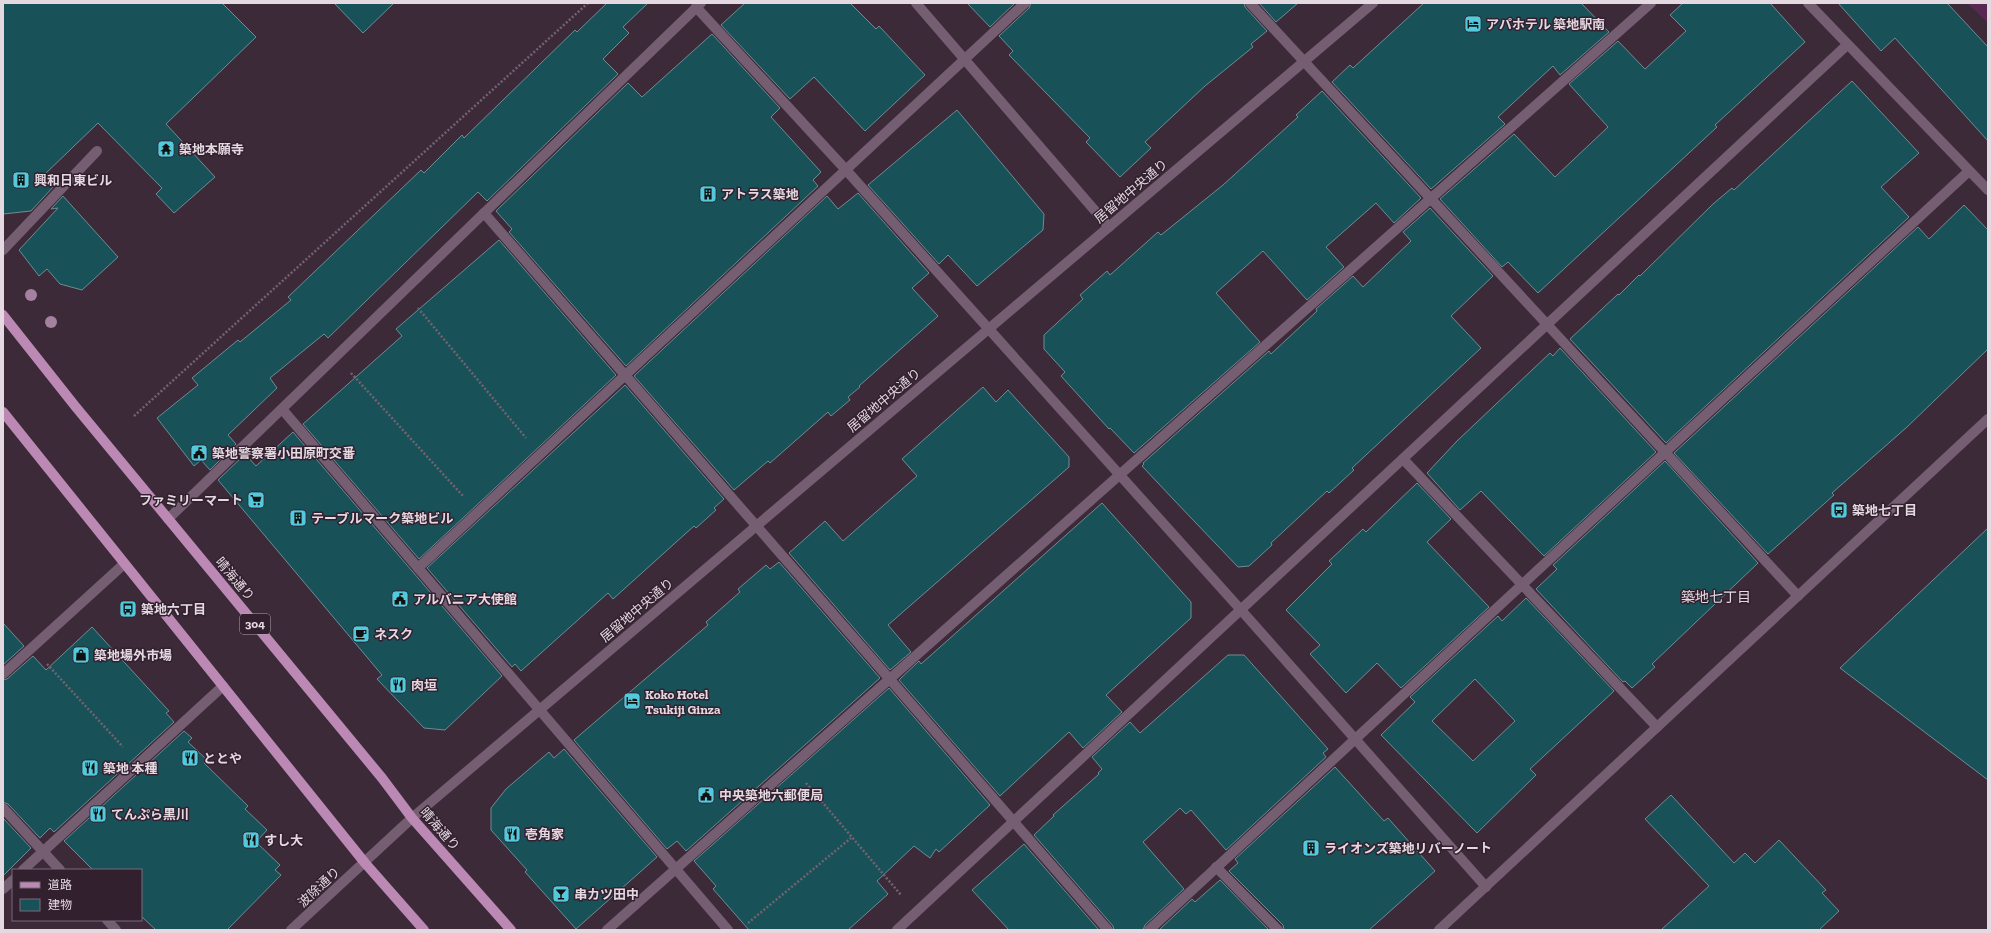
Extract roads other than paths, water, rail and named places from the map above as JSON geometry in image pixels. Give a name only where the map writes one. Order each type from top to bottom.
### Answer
[{"type":"main road","name":"晴海通り","points":[[3,315],[168,519],[382,778],[412,818],[511,930]]},
{"type":"main road","points":[[3,412],[365,862],[424,930]]},
{"type":"street","points":[[916,3],[1109,227]]},
{"type":"street","points":[[418,568],[1025,3]]},
{"type":"street","points":[[1250,3],[1798,596]]},
{"type":"street","name":"居留地中央通り","points":[[412,818],[1109,227],[1303,60],[1373,3]]},
{"type":"street","points":[[607,930],[1651,3]]},
{"type":"street","points":[[1808,3],[1988,190]]},
{"type":"street","points":[[168,519],[698,5],[1241,610],[1354,740],[1486,887]]},
{"type":"street","points":[[897,930],[1847,45]]},
{"type":"street","points":[[3,250],[97,151]]},
{"type":"street","points":[[1149,930],[1969,171]]},
{"type":"street","points":[[484,213],[1108,930]]},
{"type":"street","points":[[282,409],[728,930]]},
{"type":"street","points":[[1439,930],[1988,419]]},
{"type":"street","points":[[1403,459],[1657,727]]},
{"type":"street","points":[[3,674],[124,564]]},
{"type":"street","points":[[25,869],[223,686]]},
{"type":"street","points":[[3,808],[59,869]]},
{"type":"street","name":"波除通り","points":[[291,930],[412,818]]},
{"type":"street","points":[[1216,867],[1278,930]]},
{"type":"street","points":[[3,889],[12,881]]},
{"type":"street","points":[[108,921],[116,930]]},
{"type":"place","name":"アパホテル 築地駅南","points":[[1473,24]]},
{"type":"place","name":"築地本願寺","points":[[166,149]]},
{"type":"place","name":"興和日東ビル","points":[[21,180]]},
{"type":"place","name":"アトラス築地","points":[[708,194]]},
{"type":"place","name":"築地警察署小田原町交番","points":[[199,453]]},
{"type":"place","name":"ファミリーマート","points":[[256,500]]},
{"type":"place","name":"築地七丁目","points":[[1839,510]]},
{"type":"place","name":"テーブルマーク築地ビル","points":[[298,518]]},
{"type":"place","name":"アルバニア大使館","points":[[400,599]]},
{"type":"place","name":"築地六丁目","points":[[128,609]]},
{"type":"place","name":"ネスク","points":[[361,634]]},
{"type":"place","name":"築地場外市場","points":[[81,655]]},
{"type":"place","name":"肉垣","points":[[398,685]]},
{"type":"place","name":"Koko Hotel Tsukiji Ginza","points":[[632,701]]},
{"type":"place","name":"ととや","points":[[190,758]]},
{"type":"place","name":"築地 本種","points":[[90,768]]},
{"type":"place","name":"中央築地六郵便局","points":[[706,795]]},
{"type":"place","name":"てんぷら黒川","points":[[98,814]]},
{"type":"place","name":"壱角家","points":[[512,834]]},
{"type":"place","name":"すし大","points":[[251,840]]},
{"type":"place","name":"ライオンズ築地リバーノート","points":[[1311,848]]},
{"type":"place","name":"串カツ田中","points":[[561,894]]},
{"type":"district","name":"築地七丁目","points":[[1716,597]]}]
